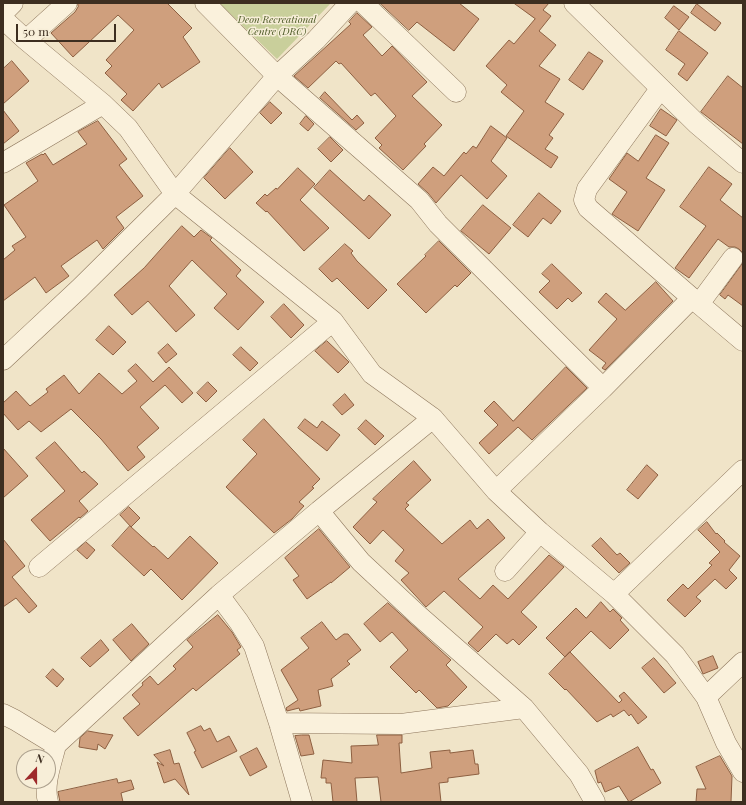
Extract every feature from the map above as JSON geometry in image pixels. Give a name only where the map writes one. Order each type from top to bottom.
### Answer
[{"type":"street","points":[[3,13],[13,3]]},
{"type":"street","points":[[26,40],[66,3]]},
{"type":"street","points":[[205,3],[277,76],[419,200],[438,224],[603,388]]},
{"type":"street","points":[[3,360],[79,289],[175,194],[277,76],[316,40],[350,3]]},
{"type":"street","points":[[363,3],[456,92]]},
{"type":"street","points":[[574,3],[660,89],[697,124],[743,163]]},
{"type":"street","points":[[3,19],[103,104],[128,128],[175,194],[333,321],[372,374],[433,418],[496,491],[540,532],[614,594],[675,655],[706,697],[726,743],[743,772]]},
{"type":"street","points":[[660,89],[587,189],[584,200],[588,208],[743,341]]},
{"type":"street","points":[[3,163],[103,104]]},
{"type":"street","points":[[496,491],[695,301],[732,258]]},
{"type":"street","points":[[39,567],[333,321]]},
{"type":"street","points":[[48,802],[46,796],[56,745],[220,596],[319,511],[433,418]]},
{"type":"street","points":[[614,594],[743,470]]},
{"type":"street","points":[[319,511],[361,562],[418,616],[524,708],[579,774],[595,802]]},
{"type":"street","points":[[505,570],[540,532]]},
{"type":"street","points":[[220,596],[254,646],[279,723],[302,802]]},
{"type":"street","points":[[706,697],[743,662]]},
{"type":"street","points":[[279,723],[401,724],[524,708]]},
{"type":"street","points":[[3,714],[56,745]]},
{"type":"green space","name":"Deon Recreational Centre (DRC)","points":[[219,3],[331,3],[277,59]]},
{"type":"building","points":[[78,3],[167,3],[192,28],[183,37],[200,62],[162,88],[159,83],[133,111],[121,100],[127,94],[105,73],[112,66],[106,60],[134,30],[118,15],[73,57],[51,33],[75,12],[78,7]]},
{"type":"building","points":[[380,3],[459,3],[479,19],[454,51],[417,22],[409,30]]},
{"type":"building","points":[[514,3],[549,3],[543,10],[551,16],[539,31],[556,45],[539,66],[560,79],[545,102],[564,114],[549,135],[553,138],[545,149],[558,157],[551,168],[506,136],[524,111],[501,92],[507,85],[486,66],[509,40],[514,44],[535,19]]},
{"type":"building","points":[[697,4],[721,23],[715,31],[691,13]]},
{"type":"building","points":[[674,6],[689,17],[679,30],[665,18]]},
{"type":"building","points":[[357,13],[372,27],[363,35],[382,56],[392,46],[427,82],[412,96],[442,125],[424,144],[426,146],[403,170],[379,148],[382,145],[375,138],[396,116],[375,93],[371,96],[341,63],[339,64],[336,61],[308,88],[294,76],[351,24],[349,22]]},
{"type":"building","points":[[679,31],[708,53],[687,81],[678,74],[685,64],[666,50]]},
{"type":"building","points":[[589,52],[603,61],[583,90],[569,80]]},
{"type":"building","points":[[12,61],[29,81],[3,104],[3,69]]},
{"type":"building","points":[[728,76],[743,88],[743,144],[701,112]]},
{"type":"building","points":[[325,92],[352,120],[357,115],[364,123],[356,130],[320,98]]},
{"type":"building","points":[[270,102],[282,113],[271,124],[260,113]]},
{"type":"building","points":[[661,109],[677,120],[666,136],[650,126]]},
{"type":"building","points":[[3,110],[19,131],[3,144]]},
{"type":"building","points":[[306,116],[314,124],[308,131],[300,124]]},
{"type":"building","points":[[98,121],[127,159],[119,165],[143,196],[116,217],[124,228],[103,249],[97,240],[61,266],[69,276],[46,293],[35,277],[3,301],[3,260],[15,250],[12,246],[26,237],[4,205],[38,181],[26,163],[45,153],[53,165],[87,144],[78,132]]},
{"type":"building","points":[[491,126],[507,138],[491,161],[507,176],[487,199],[461,175],[436,203],[418,184],[433,167],[444,176],[464,152],[466,154],[473,146],[476,148]]},
{"type":"building","points":[[656,135],[669,143],[646,178],[665,190],[638,231],[612,214],[627,192],[609,179],[627,153],[638,161]]},
{"type":"building","points":[[330,137],[343,150],[331,162],[318,149]]},
{"type":"building","points":[[230,148],[253,172],[225,199],[204,178]]},
{"type":"building","points":[[709,167],[732,184],[720,200],[743,218],[743,253],[735,247],[729,247],[718,239],[689,278],[675,268],[706,226],[680,207]]},
{"type":"building","points":[[298,168],[315,184],[300,200],[329,228],[304,251],[267,211],[266,212],[256,203],[265,194],[267,196],[276,188],[277,189]]},
{"type":"building","points":[[330,170],[364,201],[369,195],[391,215],[369,239],[314,188]]},
{"type":"building","points":[[539,193],[561,211],[551,224],[543,218],[528,237],[513,225]]},
{"type":"building","points":[[483,205],[511,228],[489,254],[461,231]]},
{"type":"building","points":[[182,226],[194,237],[201,230],[212,238],[210,240],[241,270],[236,276],[264,302],[238,330],[214,308],[227,294],[192,260],[169,286],[195,315],[176,332],[148,301],[132,315],[114,295],[144,268]]},
{"type":"building","points":[[439,241],[471,273],[457,287],[455,285],[426,313],[397,284]]},
{"type":"building","points":[[345,244],[353,251],[351,253],[357,261],[387,290],[368,309],[337,278],[332,282],[319,269]]},
{"type":"building","points":[[743,263],[743,306],[728,295],[725,299],[720,295]]},
{"type":"building","points":[[552,264],[582,293],[572,302],[568,298],[557,309],[539,292],[550,281],[542,274]]},
{"type":"building","points":[[656,282],[673,301],[605,370],[602,368],[606,363],[589,350],[617,319],[598,302],[606,293],[625,310]]},
{"type":"building","points":[[284,304],[304,325],[291,338],[271,317]]},
{"type":"building","points":[[109,326],[126,342],[113,355],[96,340]]},
{"type":"building","points":[[327,341],[349,362],[338,373],[315,351]]},
{"type":"building","points":[[168,344],[177,354],[166,363],[158,353]]},
{"type":"building","points":[[241,347],[258,363],[250,371],[233,355]]},
{"type":"building","points":[[136,364],[153,382],[169,367],[193,393],[182,403],[165,385],[140,407],[159,428],[137,447],[145,457],[128,471],[101,439],[71,409],[41,432],[29,421],[18,430],[3,413],[3,403],[16,391],[30,406],[48,392],[46,389],[64,375],[79,394],[99,373],[122,394],[137,381],[128,371]]},
{"type":"building","points":[[566,367],[587,388],[532,440],[518,427],[489,454],[479,443],[498,425],[484,411],[494,401],[513,421]]},
{"type":"building","points":[[208,382],[217,391],[206,402],[197,393]]},
{"type":"building","points":[[345,394],[354,405],[342,415],[333,405]]},
{"type":"building","points":[[264,419],[320,479],[312,487],[314,488],[299,502],[304,506],[292,519],[274,533],[226,487],[257,454],[243,440]]},
{"type":"building","points":[[305,419],[317,428],[322,421],[340,435],[327,451],[298,428]]},
{"type":"building","points":[[366,420],[384,436],[375,445],[358,429]]},
{"type":"building","points":[[55,442],[82,473],[84,471],[98,484],[79,501],[88,511],[50,541],[31,520],[65,491],[36,458]]},
{"type":"building","points":[[3,448],[28,476],[3,498]]},
{"type":"building","points":[[414,461],[431,480],[406,503],[409,505],[405,509],[442,544],[470,520],[477,529],[488,519],[505,538],[458,579],[480,599],[493,585],[508,599],[549,555],[564,567],[521,612],[537,627],[519,645],[513,639],[507,644],[496,634],[478,652],[468,643],[483,627],[444,591],[426,607],[401,580],[409,573],[395,561],[404,550],[383,530],[370,544],[353,527],[377,502],[373,499]]},
{"type":"building","points":[[647,465],[658,475],[638,499],[627,490]]},
{"type":"building","points":[[129,507],[140,518],[131,527],[120,515]]},
{"type":"building","points":[[707,522],[716,534],[717,533],[725,541],[724,542],[740,556],[729,570],[737,578],[726,589],[715,579],[696,597],[701,601],[685,617],[667,600],[683,584],[688,589],[712,565],[709,563],[720,552],[698,530]]},
{"type":"building","points":[[130,526],[168,559],[190,536],[218,563],[182,600],[151,569],[144,576],[112,546]]},
{"type":"building","points":[[319,529],[350,567],[331,583],[307,599],[293,580],[299,576],[285,558]]},
{"type":"building","points":[[601,538],[617,555],[620,553],[630,563],[619,573],[592,546]]},
{"type":"building","points":[[3,539],[25,566],[12,577],[37,606],[29,613],[16,598],[3,607]]},
{"type":"building","points":[[86,542],[95,550],[87,559],[77,550]]},
{"type":"building","points":[[601,602],[610,612],[613,609],[622,618],[620,620],[629,630],[610,649],[591,631],[565,657],[546,638],[576,608],[586,618]]},
{"type":"building","points":[[388,603],[451,660],[446,665],[467,687],[448,706],[437,708],[419,690],[416,693],[390,667],[408,650],[392,632],[380,642],[364,624]]},
{"type":"building","points":[[218,615],[232,632],[241,647],[237,650],[240,654],[196,691],[193,688],[138,736],[123,718],[140,704],[132,695],[150,676],[158,685],[176,669],[173,666],[193,647],[187,640]]},
{"type":"building","points":[[322,622],[336,640],[344,634],[348,634],[361,650],[347,661],[350,664],[331,679],[333,686],[318,690],[321,706],[300,711],[299,708],[287,711],[286,708],[298,700],[281,670],[309,648],[301,638]]},
{"type":"building","points":[[132,624],[149,644],[131,661],[113,640]]},
{"type":"building","points":[[101,640],[109,650],[90,667],[81,658]]},
{"type":"building","points":[[570,652],[619,703],[622,700],[619,696],[624,692],[647,717],[638,724],[631,714],[629,716],[624,710],[613,717],[611,714],[597,722],[566,689],[565,690],[549,674]]},
{"type":"building","points":[[713,656],[718,668],[703,674],[698,662]]},
{"type":"building","points":[[654,658],[676,683],[664,693],[642,668]]},
{"type":"building","points":[[53,669],[64,679],[57,687],[46,677]]},
{"type":"building","points":[[201,726],[204,731],[210,728],[217,742],[229,736],[237,751],[202,768],[187,733]]},
{"type":"building","points":[[88,731],[113,735],[105,749],[98,744],[97,750],[79,747],[80,738]]},
{"type":"building","points":[[309,735],[314,754],[301,756],[295,736]]},
{"type":"building","points":[[377,735],[402,735],[402,743],[399,743],[401,773],[432,768],[430,752],[450,750],[450,753],[473,750],[475,764],[478,764],[479,774],[448,778],[448,782],[439,783],[441,802],[381,802],[378,777],[355,778],[357,802],[333,802],[331,783],[326,783],[326,778],[321,778],[323,760],[352,763],[351,746],[378,745]]},
{"type":"building","points":[[638,747],[651,770],[653,769],[661,783],[629,802],[619,786],[605,792],[601,782],[598,783],[595,771]]},
{"type":"building","points":[[257,748],[267,767],[250,776],[240,757]]},
{"type":"building","points":[[170,750],[174,764],[179,763],[189,795],[175,779],[164,783],[157,762],[164,766],[154,755]]},
{"type":"building","points":[[720,756],[732,776],[731,802],[696,802],[697,789],[706,789],[696,767]]},
{"type":"building","points":[[117,779],[118,783],[131,780],[134,789],[121,793],[123,802],[60,802],[58,792]]}]
